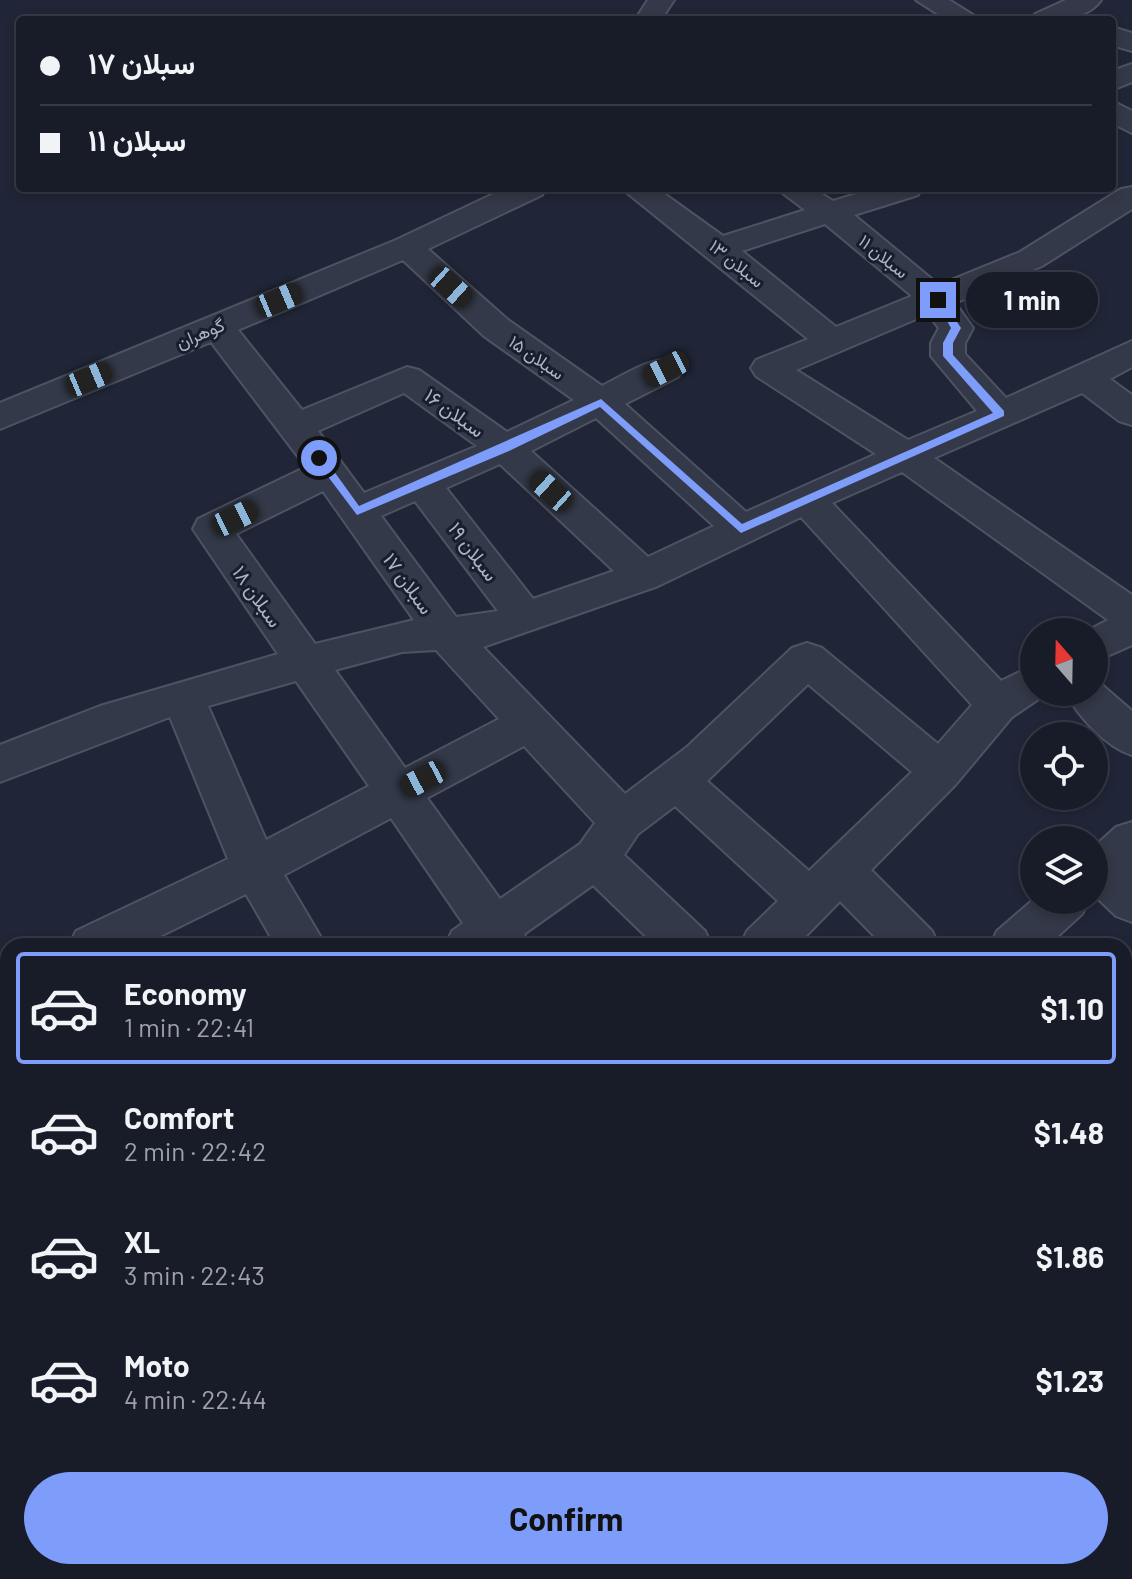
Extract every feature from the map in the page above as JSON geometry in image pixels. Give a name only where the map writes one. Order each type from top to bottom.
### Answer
[{"type":"street","points":[[929,0],[960,16]]},
{"type":"street","name":"گوهران","points":[[0,417],[407,247],[523,192]]},
{"type":"street","name":"سبلان ۱۳","points":[[642,192],[719,248],[834,343]]},
{"type":"street","name":"سبلان ۱۱","points":[[798,192],[830,212],[938,300],[956,328],[948,343],[948,356],[1000,414]]},
{"type":"street","points":[[719,248],[894,192]]},
{"type":"street","points":[[1132,196],[1031,259],[768,368],[904,455],[1132,616]]},
{"type":"street","name":"سبلان ۱۵","points":[[407,247],[496,328],[601,402],[741,529]]},
{"type":"street","name":"سبلان ۱۷","points":[[217,326],[329,472],[445,633],[529,723],[609,840],[682,938]]},
{"type":"street","points":[[0,764],[100,723],[183,696],[402,636],[487,631],[644,576],[904,455],[1085,378],[1132,352]]},
{"type":"street","points":[[357,511],[505,448],[666,369]]},
{"type":"street","name":"سبلان ۱۶","points":[[295,427],[407,378],[505,448],[644,576]]},
{"type":"street","points":[[1085,378],[1132,413]]},
{"type":"street","name":"سبلان ۱۸","points":[[329,472],[212,529],[396,793],[487,938]]},
{"type":"street","name":"سبلان ۱۹","points":[[422,484],[525,618]]},
{"type":"street","points":[[806,499],[997,705]]},
{"type":"street","points":[[1108,639],[1132,626]]},
{"type":"street","points":[[493,938],[609,840],[675,779],[702,760],[807,659],[941,771]]},
{"type":"street","points":[[772,938],[941,771],[997,705],[1020,690]]},
{"type":"street","points":[[183,696],[255,868],[297,938]]},
{"type":"street","points":[[1100,706],[1132,738]]},
{"type":"street","points":[[110,938],[255,868],[529,723]]},
{"type":"street","points":[[675,779],[903,938]]},
{"type":"street","points":[[1108,881],[1132,902]]},
{"type":"street","points":[[1028,938],[1054,914]]},
{"type":"route","points":[[319,458],[357,511],[505,448],[601,402],[741,529],[1000,414],[948,356],[948,343],[956,328],[938,300]]}]
